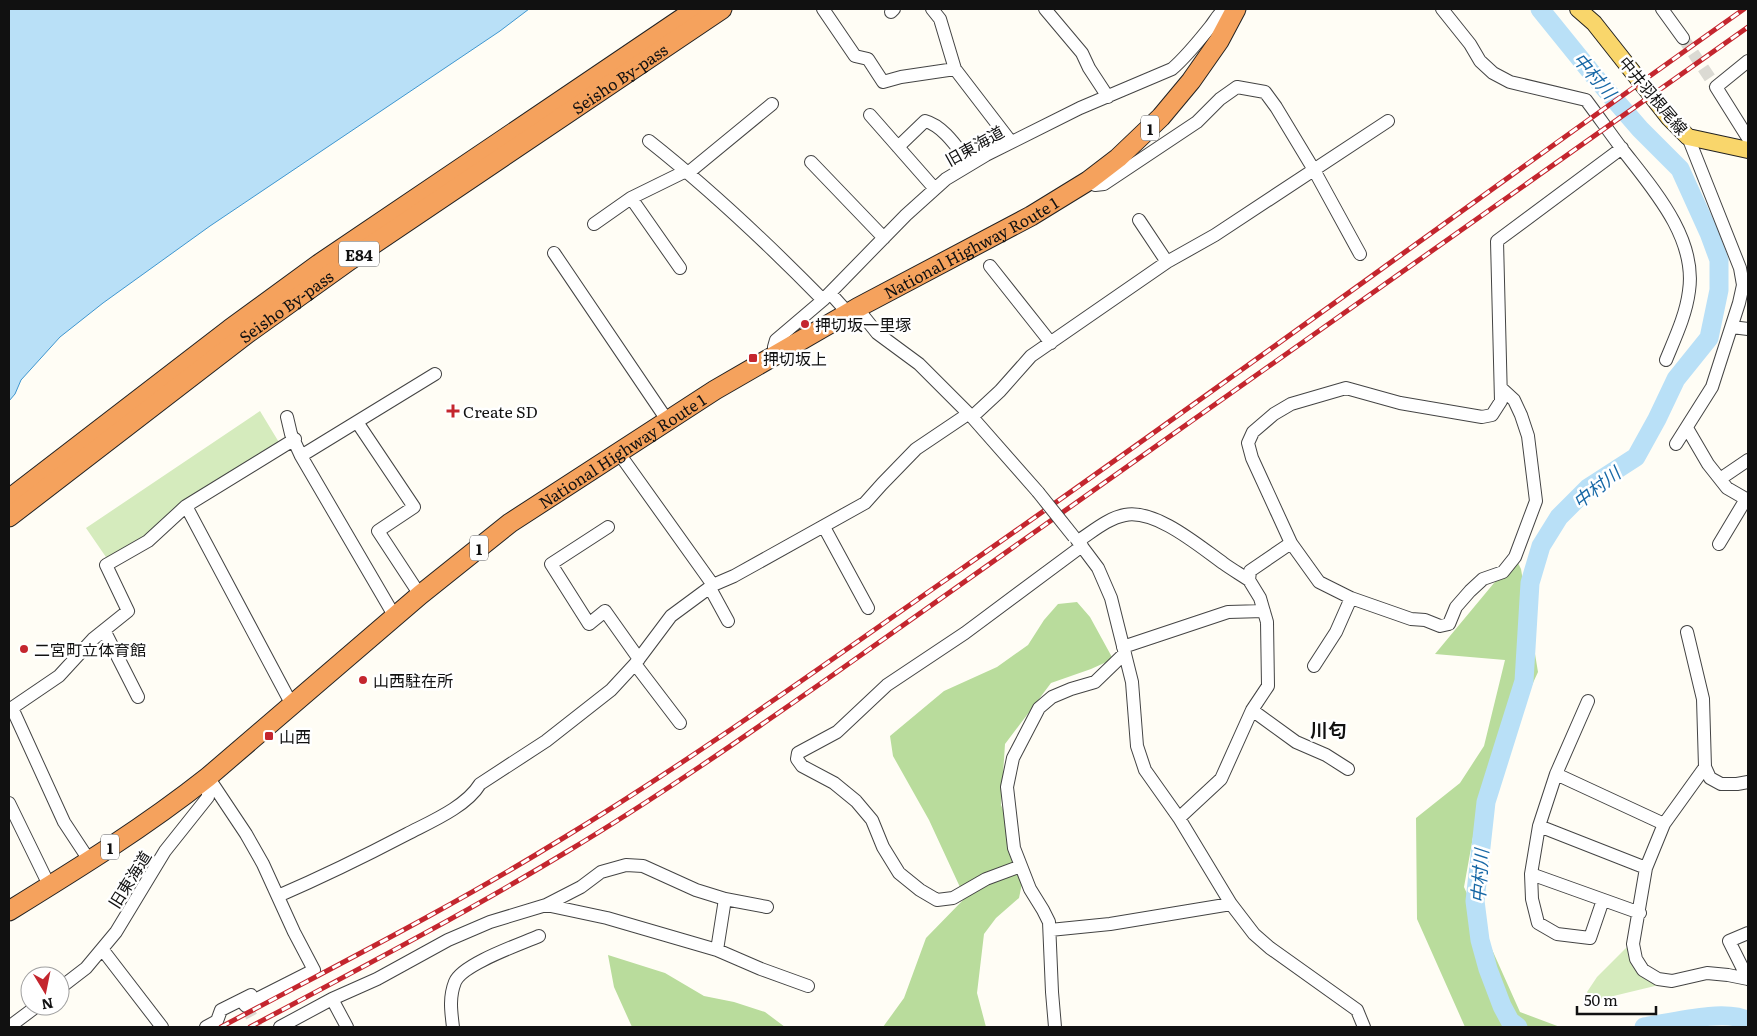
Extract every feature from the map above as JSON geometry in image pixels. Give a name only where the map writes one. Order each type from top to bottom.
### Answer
[{"type":"highway","name":"Seisho By-pass","points":[[9,499],[230,329],[319,264],[696,9]]},
{"type":"highway","name":"Seisho By-pass","points":[[9,517],[248,333],[350,260],[722,9]]},
{"type":"highway","name":"National Highway Route 1","points":[[9,911],[138,830],[208,778],[420,595],[510,523],[667,420],[776,355],[852,311],[1031,216],[1088,181],[1118,158],[1161,117],[1192,81],[1219,41],[1236,9]]},
{"type":"main road","name":"中井羽根尾線","points":[[1578,9],[1594,23],[1669,118],[1688,137],[1748,150]]},
{"type":"street","points":[[823,9],[855,56],[868,59],[883,82],[901,77],[955,69]]},
{"type":"street","points":[[932,9],[940,19],[955,69],[1011,142]]},
{"type":"street","points":[[1045,9],[1082,53],[1089,68],[1108,97]]},
{"type":"street","name":"旧東海道","points":[[776,355],[774,347],[776,340],[826,297],[946,179],[1011,142],[1080,108],[1172,69],[1181,62],[1220,12],[1225,9]]},
{"type":"street","points":[[1442,9],[1470,44],[1480,61],[1493,74],[1510,82],[1586,100],[1638,168],[1673,220],[1686,248],[1690,290],[1684,313],[1666,360]]},
{"type":"street","points":[[1662,9],[1683,38]]},
{"type":"street","points":[[1748,61],[1716,87],[1748,138]]},
{"type":"street","points":[[1088,181],[1095,185],[1104,184],[1197,122],[1220,99],[1237,87],[1265,92],[1314,170],[1360,254]]},
{"type":"street","points":[[594,224],[631,198],[687,172],[772,104]]},
{"type":"street","points":[[870,115],[935,189]]},
{"type":"street","points":[[898,147],[925,121],[932,123],[952,140],[970,164]]},
{"type":"street","points":[[278,896],[335,871],[443,815],[475,792],[480,784],[573,722],[612,690],[637,662],[671,616],[711,586],[734,576],[865,503],[916,449],[970,415],[1000,391],[1031,356],[1167,262],[1215,234],[1388,121]]},
{"type":"street","points":[[1676,444],[1712,387],[1732,327],[1743,285],[1740,268],[1688,137]]},
{"type":"street","points":[[649,141],[687,172],[826,297],[852,311],[877,333],[919,364],[970,415],[1038,492],[1078,541],[1098,568],[1111,598],[1132,682],[1137,746],[1145,770],[1179,818],[1231,904],[1254,934],[1270,948],[1357,1010],[1364,1027]]},
{"type":"street","points":[[1501,388],[1514,400],[1526,429],[1536,500],[1515,557],[1503,572],[1483,580],[1470,591],[1456,607],[1449,624],[1440,626],[1425,620],[1410,619],[1351,598],[1319,582],[1290,543],[1252,458],[1248,443],[1253,432],[1274,414],[1291,404],[1346,388],[1400,403],[1482,417],[1492,415],[1501,402],[1496,241],[1622,148]]},
{"type":"street","points":[[811,162],[884,238]]},
{"type":"street","points":[[631,198],[680,268]]},
{"type":"street","points":[[1139,220],[1167,262]]},
{"type":"street","points":[[554,252],[667,420]]},
{"type":"street","points":[[990,266],[1051,343]]},
{"type":"street","points":[[1732,327],[1748,329]]},
{"type":"street","points":[[301,456],[435,374]]},
{"type":"street","points":[[287,417],[291,434],[295,439],[301,456],[395,617]]},
{"type":"street","points":[[357,422],[414,507],[378,531],[420,595]]},
{"type":"street","points":[[1687,428],[1708,464],[1727,488],[1746,499],[1719,544]]},
{"type":"street","points":[[89,860],[64,822],[11,709],[60,676],[93,639],[128,611],[106,565],[148,541],[186,506],[295,439]]},
{"type":"street","points":[[618,452],[711,586],[728,621]]},
{"type":"street","points":[[1720,479],[1748,460]]},
{"type":"street","points":[[186,506],[292,704]]},
{"type":"street","points":[[1021,866],[986,879],[953,898],[937,900],[920,890],[899,873],[883,847],[872,820],[856,801],[834,783],[802,766],[797,758],[798,753],[837,732],[887,685],[965,633],[1078,541],[1106,523],[1124,515],[1138,514],[1159,521],[1189,537],[1249,580],[1260,598],[1267,622],[1268,686],[1252,710],[1221,779],[1179,818]]},
{"type":"street","points":[[608,527],[551,564],[589,624],[605,611],[637,662],[680,723]]},
{"type":"street","points":[[824,527],[868,608]]},
{"type":"street","points":[[1249,580],[1250,571],[1290,543]]},
{"type":"street","points":[[1314,666],[1336,632],[1351,598]]},
{"type":"street","points":[[1056,1027],[1052,992],[1050,930],[1043,910],[1030,889],[1014,848],[1007,787],[1013,758],[1038,708],[1052,697],[1095,682],[1124,650],[1228,612],[1264,612]]},
{"type":"street","points":[[104,630],[138,697]]},
{"type":"street","points":[[1686,632],[1703,700],[1705,767],[1710,778],[1721,784],[1748,782]]},
{"type":"street","points":[[1588,701],[1556,774],[1539,826],[1531,874],[1532,899],[1538,923],[1558,934],[1590,938],[1603,900]]},
{"type":"street","points":[[1252,710],[1296,742],[1326,755],[1348,769]]},
{"type":"street","points":[[1705,767],[1664,824],[1646,868],[1640,913],[1633,944],[1636,959],[1643,970],[1658,979],[1672,980],[1707,973],[1748,979]]},
{"type":"street","points":[[1556,774],[1664,824]]},
{"type":"street","points":[[208,778],[246,834],[263,864],[312,967]]},
{"type":"street","name":"旧東海道","points":[[70,980],[86,968],[116,932],[165,851],[208,797],[208,778]]},
{"type":"street","points":[[9,803],[49,885]]},
{"type":"street","points":[[1539,826],[1646,868]]},
{"type":"street","points":[[280,1027],[332,999],[377,980],[448,940],[490,922],[546,906],[601,872],[626,865],[643,866],[696,890],[725,899],[767,907]]},
{"type":"street","points":[[1531,874],[1640,913]]},
{"type":"street","points":[[717,950],[725,899]]},
{"type":"street","points":[[1050,930],[1110,924],[1231,904]]},
{"type":"street","points":[[546,906],[607,918],[717,950],[808,986]]},
{"type":"street","points":[[1748,932],[1729,941],[1748,979]]},
{"type":"street","points":[[453,1027],[450,1001],[456,979],[472,966],[540,936]]},
{"type":"street","points":[[102,950],[162,1027]]},
{"type":"street","points":[[246,1006],[312,967]]},
{"type":"street","points":[[206,1027],[217,1021],[221,1010],[312,967]]},
{"type":"street","points":[[332,999],[348,1027]]},
{"type":"street","points":[[9,1027],[24,1016]]},
{"type":"green space","points":[[260,411],[280,444],[162,519],[150,533],[108,560],[86,528]]},
{"type":"green space","points":[[1517,561],[1521,569],[1538,672],[1480,798],[1464,887],[1520,1012],[1560,1027],[1465,1027],[1417,919],[1416,818],[1460,783],[1484,746],[1505,660],[1435,654],[1494,583]]},
{"type":"green space","points":[[1077,602],[1090,617],[1113,659],[1051,683],[1005,744],[1001,805],[1026,864],[1019,898],[996,918],[984,934],[977,993],[986,1027],[883,1027],[904,998],[926,938],[965,898],[929,820],[893,756],[890,736],[944,691],[997,667],[1028,645],[1044,620],[1058,604]]},
{"type":"green space","points":[[1628,946],[1659,985],[1601,999],[1591,999],[1587,992],[1597,977]]},
{"type":"green space","points":[[608,955],[665,973],[704,996],[734,1002],[765,1012],[785,1027],[632,1027],[614,987]]},
{"type":"water","points":[[9,9],[529,9],[500,31],[210,226],[103,303],[60,337],[21,380],[15,394],[9,401]]},
{"type":"waterway","name":"中村川","points":[[1518,1027],[1510,1021],[1502,1006],[1488,969],[1480,940],[1475,901],[1486,802],[1524,681],[1530,583],[1541,546],[1559,517],[1588,488],[1636,457],[1676,379],[1709,338],[1719,290],[1719,260],[1680,169],[1640,129],[1540,9]]},
{"type":"waterway","name":"中村川","points":[[1644,1027],[1712,1016],[1738,1017],[1748,1021]]},
{"type":"tunnel","points":[[1683,38],[1716,87]]},
{"type":"tunnel","points":[[246,1006],[257,1027]]},
{"type":"railway","points":[[221,1027],[392,936],[519,865],[711,743],[1056,502],[1744,9]]},
{"type":"railway","points":[[250,1027],[410,941],[529,874],[602,830],[700,766],[830,677],[1748,27]]},
{"type":"place","name":"押切坂一里塚","points":[[805,324]]},
{"type":"place","name":"押切坂上","points":[[753,358]]},
{"type":"place","name":"Create SD","points":[[453,411]]},
{"type":"place","name":"二宮町立体育館","points":[[24,649]]},
{"type":"place","name":"山西駐在所","points":[[363,680]]},
{"type":"place","name":"山西","points":[[269,736]]},
{"type":"district","name":"川匂","points":[[1328,729]]}]
